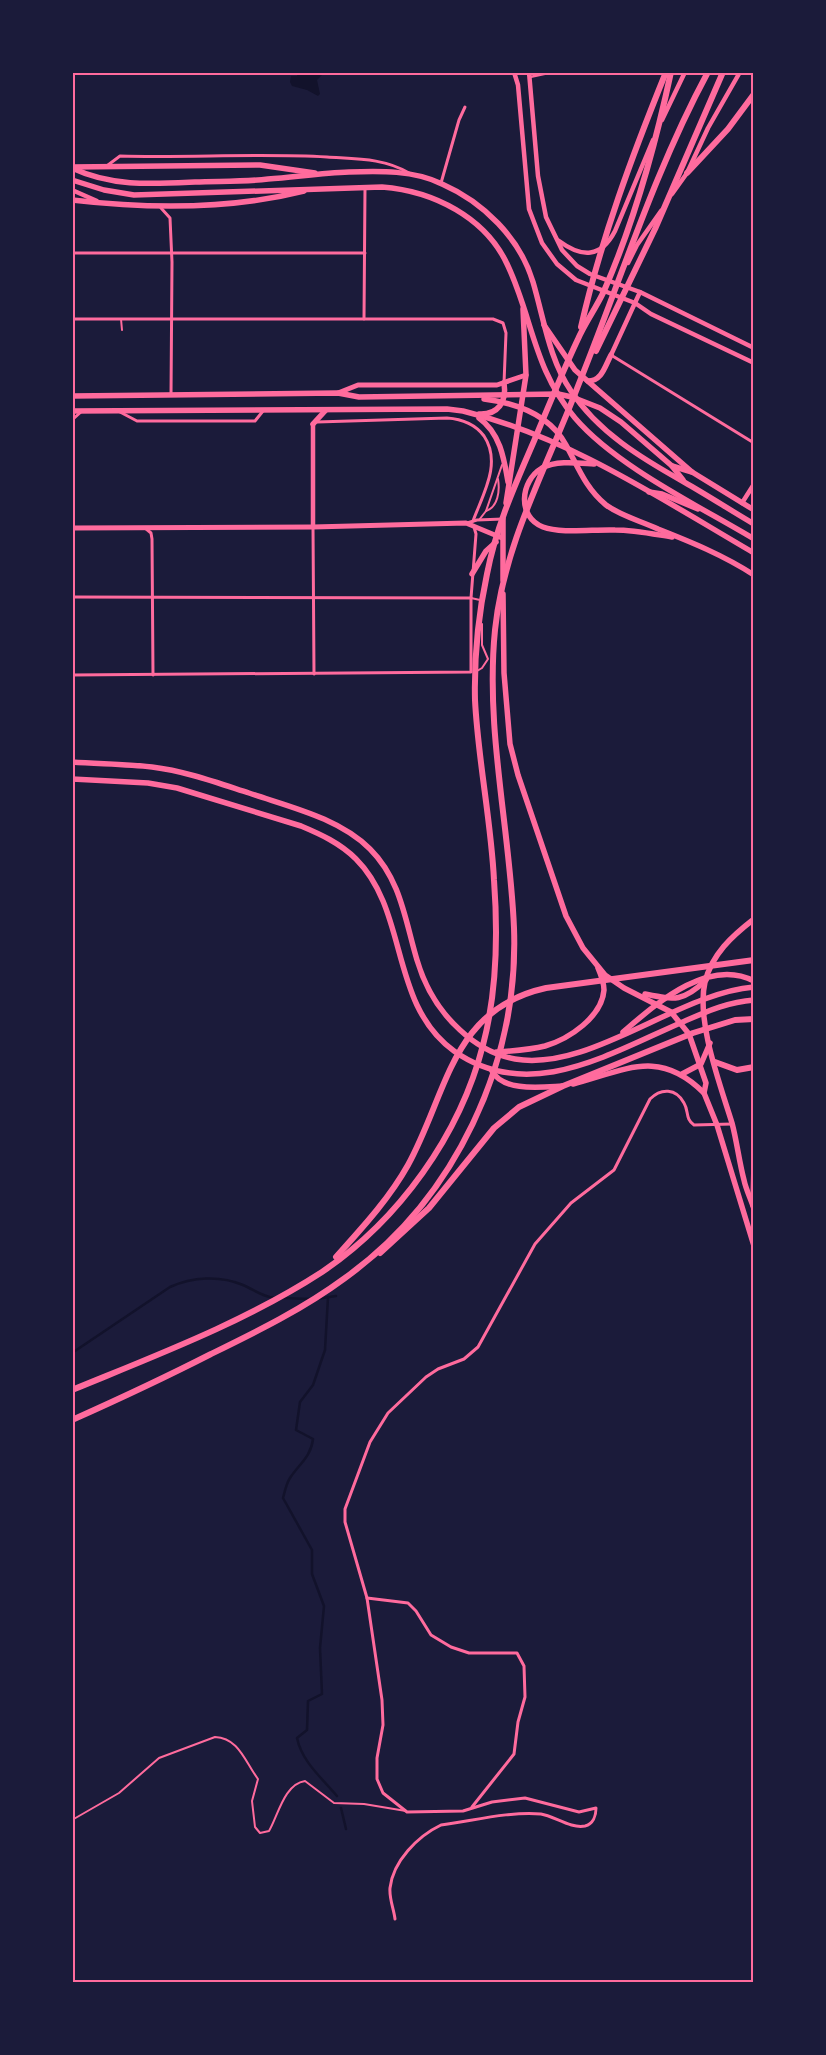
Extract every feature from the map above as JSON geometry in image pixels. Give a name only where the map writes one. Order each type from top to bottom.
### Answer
[{"type":"highway","points":[[579,336],[592,280],[617,198],[666,72]]},
{"type":"highway","points":[[72,1390],[217,1329],[286,1294],[325,1269],[363,1239],[392,1210],[427,1165],[449,1130],[462,1102],[483,1044],[492,991],[496,932],[494,878],[475,696],[476,643],[480,606],[492,552],[506,505],[579,336],[602,294],[639,197],[658,132],[671,72]]},
{"type":"highway","points":[[347,1277],[401,1228],[426,1200],[454,1159],[483,1102],[502,1042],[511,992],[514,932],[509,851],[494,723],[492,676],[496,626],[506,569],[520,524],[578,389],[672,148],[708,72]]},
{"type":"highway","points":[[578,389],[655,229],[723,72]]},
{"type":"highway","points":[[687,173],[728,129],[754,94]]},
{"type":"highway","points":[[325,1269],[370,1220],[402,1176],[461,1049],[478,1024],[493,1010],[516,996],[546,988],[754,960]]},
{"type":"highway","points":[[72,1420],[225,1348],[283,1318],[347,1277],[385,1249],[415,1222],[441,1194],[485,1137],[519,1107],[622,1062],[724,1023],[752,1020]]},
{"type":"highway","points":[[715,1062],[737,1070],[754,1067]]},
{"type":"main road","points":[[73,167],[108,165],[138,168],[260,165],[315,173]]},
{"type":"main road","points":[[73,167],[104,179],[136,184],[268,179],[315,173],[411,174],[441,183],[464,194],[486,210],[514,243],[529,271],[544,325],[563,378],[590,414],[616,439],[648,461],[754,524]]},
{"type":"main road","points":[[72,180],[104,190],[134,195],[395,188],[432,197],[460,212],[476,224],[500,252],[508,265],[548,381],[576,419],[590,434],[628,462],[754,539]]},
{"type":"main road","points":[[72,200],[161,208],[268,200],[309,190]]},
{"type":"main road","points":[[523,308],[526,375],[503,519],[502,538],[504,673],[506,712],[512,755],[566,916],[583,948],[598,968],[611,980],[631,992],[658,1004],[680,1020],[692,1039],[701,1064],[706,1083],[704,1093]]},
{"type":"main road","points":[[544,325],[575,370],[692,472],[754,510]]},
{"type":"main road","points":[[588,381],[597,380],[601,376],[611,355]]},
{"type":"main road","points":[[338,393],[358,385],[504,383],[526,375]]},
{"type":"main road","points":[[471,413],[486,414],[498,409],[504,397],[504,383]]},
{"type":"main road","points":[[72,396],[338,393],[359,397],[469,397],[558,394],[588,402],[621,422],[672,466],[684,482]]},
{"type":"main road","points":[[469,397],[520,407],[550,424],[566,444],[584,480],[594,494],[607,505],[622,514],[717,553],[754,575]]},
{"type":"main road","points":[[72,411],[262,411],[447,408],[471,413],[560,445],[649,492],[754,553]]},
{"type":"main road","points":[[313,424],[325,410]]},
{"type":"main road","points":[[471,413],[490,428],[498,442],[509,489]]},
{"type":"main road","points":[[597,464],[563,463],[540,470],[530,481],[524,495],[525,508],[531,518],[539,525],[549,529],[629,531],[682,538]]},
{"type":"main road","points":[[672,466],[692,472]]},
{"type":"main road","points":[[649,492],[662,494],[720,519]]},
{"type":"main road","points":[[72,528],[466,524],[502,538]]},
{"type":"main road","points":[[472,574],[490,545],[502,538]]},
{"type":"main road","points":[[72,762],[151,767],[179,772],[304,812],[348,832],[371,850],[391,878],[403,905],[419,966],[433,998],[461,1032],[490,1052],[515,1059],[533,1060],[574,1053],[729,990],[754,987]]},
{"type":"main road","points":[[72,779],[148,783],[177,788],[301,826],[344,848],[365,869],[381,897],[407,983],[428,1024],[454,1050],[491,1069],[530,1075],[558,1072],[598,1058],[730,1003],[754,1000]]},
{"type":"main road","points":[[753,1207],[743,1177],[732,1124],[702,1006],[709,970],[725,945],[754,919]]},
{"type":"main road","points":[[490,1052],[540,1047],[560,1040],[577,1029],[594,1013],[600,1003],[604,991],[598,968]]},
{"type":"main road","points":[[620,1035],[649,1011],[692,982],[708,976],[733,973],[754,981]]},
{"type":"main road","points":[[631,992],[666,998],[680,998],[690,994],[706,980]]},
{"type":"main road","points":[[682,1074],[701,1064],[710,1043]]},
{"type":"main road","points":[[491,1069],[496,1079],[505,1083],[541,1087],[564,1086],[633,1067],[660,1066],[682,1074],[704,1093],[717,1125],[754,1246]]},
{"type":"main road","points":[[753,1207],[754,1163]]},
{"type":"street","points":[[514,72],[518,85],[528,201],[536,232],[548,253],[565,272],[581,282],[635,303],[651,314],[754,363]]},
{"type":"street","points":[[553,72],[529,75],[538,176],[546,217],[562,250],[577,266],[590,274],[640,292],[754,348]]},
{"type":"street","points":[[557,241],[580,253],[594,252],[608,242],[615,231],[650,145],[685,72]]},
{"type":"street","points":[[613,294],[637,245],[687,173],[708,128],[740,72]]},
{"type":"street","points":[[441,183],[459,120],[465,107]]},
{"type":"street","points":[[108,165],[120,156],[280,154],[360,158],[397,165],[411,174]]},
{"type":"street","points":[[364,319],[365,188]]},
{"type":"street","points":[[72,190],[100,203]]},
{"type":"street","points":[[161,208],[170,218],[171,395]]},
{"type":"street","points":[[72,253],[365,253]]},
{"type":"street","points":[[640,292],[611,355],[754,443]]},
{"type":"street","points":[[72,319],[498,320],[503,323],[506,333],[504,383]]},
{"type":"street","points":[[72,420],[83,411]]},
{"type":"street","points":[[118,411],[138,420],[254,421],[262,411]]},
{"type":"street","points":[[314,674],[313,424],[322,421],[447,418],[464,421],[474,426],[489,445],[492,461],[473,521]]},
{"type":"street","points":[[742,503],[754,484]]},
{"type":"street","points":[[466,524],[479,520],[503,519]]},
{"type":"street","points":[[143,527],[151,533],[152,539],[153,675]]},
{"type":"street","points":[[72,675],[471,672],[471,598],[476,534],[474,527]]},
{"type":"street","points":[[72,597],[471,598]]},
{"type":"street","points":[[396,1920],[390,1890],[396,1871],[416,1841],[431,1830],[441,1825],[524,1814],[541,1814],[582,1826],[591,1823],[596,1813],[596,1808],[579,1812],[525,1798],[492,1802],[471,1809],[407,1812],[383,1792],[378,1779],[377,1758],[383,1725],[382,1700],[367,1598],[344,1522],[345,1509],[370,1442],[388,1413],[426,1377],[438,1369],[464,1359],[476,1350],[536,1244],[571,1203],[614,1170],[644,1109],[655,1094],[667,1090],[678,1095],[684,1102],[690,1122],[694,1125],[732,1124]]},
{"type":"street","points":[[367,1598],[408,1604],[416,1611],[431,1635],[451,1647],[469,1653],[490,1654],[508,1651],[517,1653],[522,1659],[525,1697],[518,1722],[514,1754],[471,1809]]},
{"type":"lane","points":[[121,319],[122,330]]},
{"type":"lane","points":[[479,520],[486,511],[503,459]]},
{"type":"lane","points":[[486,511],[494,506],[499,485],[498,477]]},
{"type":"lane","points":[[471,598],[482,600],[482,645],[488,659],[482,668],[471,672]]},
{"type":"lane","points":[[72,1820],[119,1793],[160,1758],[215,1737],[224,1737],[235,1744],[258,1780],[252,1801],[255,1826],[260,1833],[268,1830],[280,1807],[296,1785],[305,1781],[334,1803],[364,1804],[407,1812]]},
{"type":"shaded area","points":[[298,73],[324,73],[317,80],[320,94],[318,96],[307,90],[292,86],[290,82],[291,76],[297,76]]},
{"type":"waterway","points":[[72,1353],[170,1287],[187,1281],[206,1278],[225,1280],[275,1298]]},
{"type":"waterway","points":[[316,1299],[336,1296]]},
{"type":"waterway","points":[[328,1297],[325,1350],[313,1385],[300,1402],[296,1430],[313,1439],[312,1445],[307,1456],[289,1480],[283,1498],[312,1550],[312,1574],[324,1606],[320,1648],[322,1694],[308,1701],[307,1730],[297,1738],[303,1755],[337,1796]]},
{"type":"waterway","points":[[281,1298],[310,1299]]},
{"type":"waterway","points":[[341,1808],[346,1829]]}]
